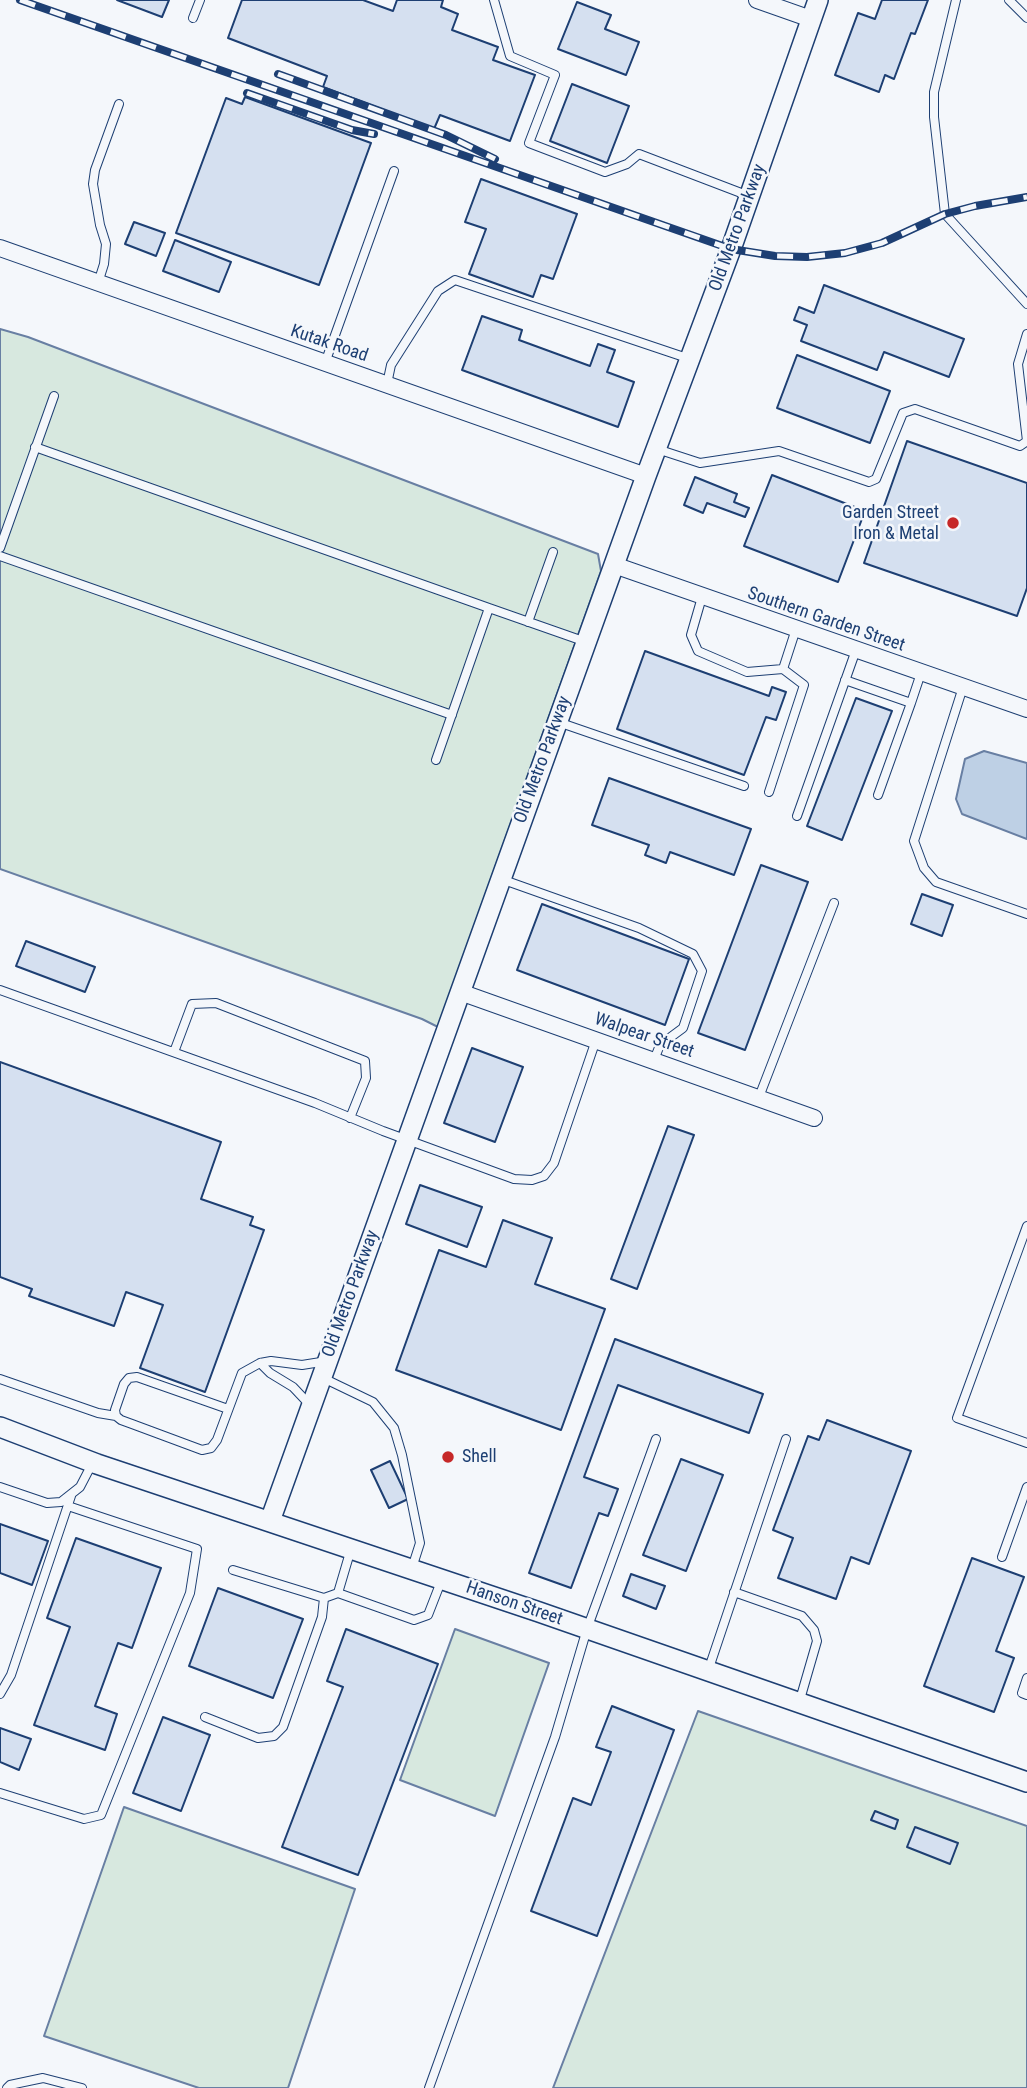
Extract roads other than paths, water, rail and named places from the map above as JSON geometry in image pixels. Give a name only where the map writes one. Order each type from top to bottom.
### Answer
[{"type":"street","points":[[757,0],[811,19]]},
{"type":"street","name":"Old Metro Parkway","points":[[270,1521],[818,0]]},
{"type":"street","name":"Kutak Road","points":[[0,248],[646,476]]},
{"type":"street","name":"Southern Garden Street","points":[[614,565],[1027,709]]},
{"type":"street","name":"Walpear Street","points":[[460,992],[814,1118]]},
{"type":"street","name":"Hanson Street","points":[[0,1427],[93,1462],[442,1579],[1027,1782]]},
{"type":"lane","points":[[192,18],[200,0]]},
{"type":"lane","points":[[495,0],[510,56],[555,75],[529,143],[605,172],[627,164],[639,155],[749,196]]},
{"type":"lane","points":[[956,0],[934,92],[934,117],[945,215],[1027,304]]},
{"type":"lane","points":[[1009,0],[1027,18]]},
{"type":"lane","points":[[98,283],[106,252],[94,197],[94,177],[119,104]]},
{"type":"lane","points":[[325,363],[394,171]]},
{"type":"lane","points":[[387,384],[391,365],[410,332],[438,291],[455,280],[690,359]]},
{"type":"lane","points":[[656,448],[701,463],[779,451],[869,482],[876,479],[903,413],[915,409],[1020,446],[1027,440],[1018,364],[1027,334]]},
{"type":"lane","points":[[0,548],[54,396]]},
{"type":"lane","points":[[36,447],[586,642]]},
{"type":"lane","points":[[528,622],[553,552]]},
{"type":"lane","points":[[0,556],[452,715]]},
{"type":"lane","points":[[702,597],[691,635],[698,651],[747,672],[783,669],[804,685],[769,792]]},
{"type":"lane","points":[[436,760],[489,608]]},
{"type":"lane","points":[[783,669],[796,629]]},
{"type":"lane","points":[[797,816],[856,650]]},
{"type":"lane","points":[[878,795],[920,673]]},
{"type":"lane","points":[[845,680],[911,703]]},
{"type":"lane","points":[[963,687],[914,841],[924,868],[936,882],[1027,914]]},
{"type":"lane","points":[[557,722],[744,786]]},
{"type":"lane","points":[[501,879],[639,928],[693,954],[702,971],[684,1028],[660,1045],[654,1060]]},
{"type":"lane","points":[[759,1097],[834,903]]},
{"type":"lane","points":[[0,990],[315,1103],[514,1179],[532,1180],[544,1176],[554,1163],[596,1040]]},
{"type":"lane","points":[[174,1052],[192,1004],[216,1003],[365,1061],[366,1078],[350,1118]]},
{"type":"lane","points":[[1027,1226],[957,1418],[1027,1443]]},
{"type":"lane","points":[[0,1379],[98,1413],[116,1416],[202,1450],[211,1448],[217,1440],[242,1373],[260,1363],[271,1361],[324,1369],[373,1402],[394,1428],[420,1543],[411,1569]]},
{"type":"lane","points":[[260,1363],[270,1373],[293,1387],[311,1406]]},
{"type":"lane","points":[[116,1416],[115,1410],[124,1384],[130,1378],[137,1377],[228,1409]]},
{"type":"lane","points":[[429,2088],[555,1737],[587,1629],[656,1439]]},
{"type":"lane","points":[[708,1671],[786,1439]]},
{"type":"lane","points":[[0,1487],[47,1503],[61,1502],[80,1487],[93,1462]]},
{"type":"lane","points":[[1002,1557],[1027,1488]]},
{"type":"lane","points":[[0,1694],[11,1675],[71,1496]]},
{"type":"lane","points":[[0,1793],[84,1819],[101,1815],[190,1593],[197,1549],[68,1506]]},
{"type":"lane","points":[[338,1593],[351,1548]]},
{"type":"lane","points":[[233,1570],[324,1598],[338,1593],[414,1620],[428,1615],[442,1579]]},
{"type":"lane","points":[[734,1592],[802,1616],[814,1630],[817,1641],[799,1703]]},
{"type":"lane","points":[[205,1717],[258,1738],[274,1735],[283,1727],[322,1617],[324,1598]]},
{"type":"lane","points":[[1027,1678],[1022,1693],[1027,1695]]},
{"type":"lane","points":[[7,2088],[43,2078],[82,2088]]},
{"type":"water","points":[[984,751],[1027,763],[1027,839],[962,814],[956,799],[965,759]]},
{"type":"railway","points":[[20,0],[731,249],[775,256],[807,257],[845,253],[882,243],[945,214],[1027,197]]},
{"type":"railway","points":[[278,74],[446,135],[495,159]]},
{"type":"railway","points":[[247,93],[352,130],[374,134]]},
{"type":"place","name":"Garden Street Iron & Metal","points":[[953,523]]},
{"type":"place","name":"Shell","points":[[448,1457]]}]
